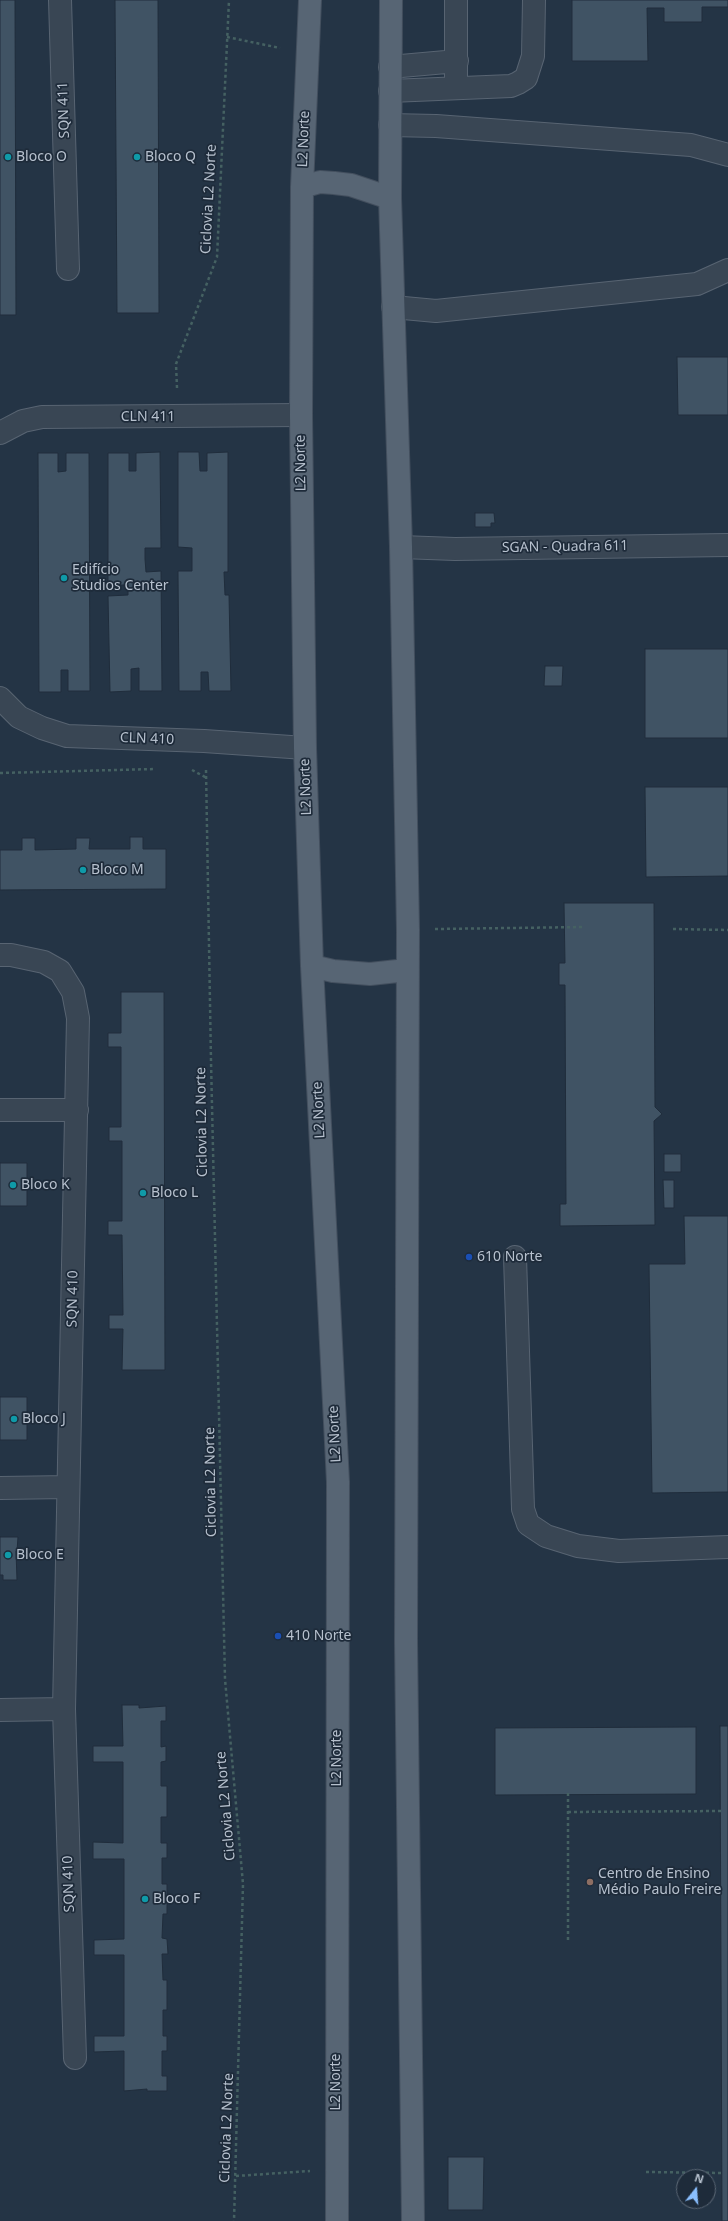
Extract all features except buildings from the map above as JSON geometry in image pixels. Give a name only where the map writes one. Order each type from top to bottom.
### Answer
[{"type":"main road","name":"L2 Norte","points":[[310,0],[306,53],[302,187],[301,415],[305,748],[312,966],[338,1482],[337,2221]]},
{"type":"main road","points":[[392,0],[390,67],[390,198],[401,547],[408,930],[406,1641],[413,2221]]},
{"type":"main road","points":[[302,187],[320,182],[351,185],[390,198]]},
{"type":"main road","points":[[312,966],[333,971],[370,974],[407,970]]},
{"type":"street","name":"SQN 411","points":[[60,0],[68,269]]},
{"type":"street","points":[[456,0],[456,87]]},
{"type":"street","points":[[390,91],[456,87],[511,86],[526,78],[533,56],[534,0]]},
{"type":"street","points":[[390,67],[457,61]]},
{"type":"street","points":[[390,125],[444,127],[691,145],[728,155]]},
{"type":"street","points":[[393,307],[436,311],[697,284],[728,270]]},
{"type":"street","name":"CLN 411","points":[[0,433],[23,421],[42,416],[177,417],[301,415]]},
{"type":"street","name":"SGAN - Quadra 611","points":[[401,547],[455,549],[728,545]]},
{"type":"street","name":"CLN 410","points":[[0,698],[19,717],[42,728],[66,736],[204,741],[305,748]]},
{"type":"street","name":"SQN 410","points":[[0,955],[11,955],[44,962],[60,971],[73,992],[78,1018],[64,1709],[75,2058]]},
{"type":"street","points":[[0,1110],[77,1110]]},
{"type":"street","points":[[515,1257],[523,1509],[528,1524],[546,1536],[578,1546],[619,1551],[728,1547]]},
{"type":"street","points":[[0,1488],[68,1488]]},
{"type":"street","points":[[0,1710],[64,1709]]},
{"type":"path","name":"Ciclovia L2 Norte","points":[[177,417],[176,364],[217,257],[229,0]]},
{"type":"path","points":[[227,37],[306,53]]},
{"type":"path","name":"Ciclovia L2 Norte","points":[[204,741],[207,778],[211,1069],[225,1679],[243,1884],[234,2221]]},
{"type":"path","points":[[186,768],[198,771],[207,778]]},
{"type":"path","points":[[0,773],[163,769]]},
{"type":"path","points":[[408,930],[585,928]]},
{"type":"path","points":[[673,929],[728,930]]},
{"type":"path","points":[[568,1792],[568,1940]]},
{"type":"path","points":[[568,1812],[721,1811]]},
{"type":"path","points":[[236,2176],[336,2169]]},
{"type":"path","points":[[646,2172],[723,2173]]},
{"type":"place","name":"Bloco O","points":[[8,157]]},
{"type":"place","name":"Bloco Q","points":[[137,157]]},
{"type":"place","name":"Edifício Studios Center","points":[[64,578]]},
{"type":"place","name":"Bloco M","points":[[83,870]]},
{"type":"place","name":"Bloco K","points":[[13,1185]]},
{"type":"place","name":"Bloco L","points":[[143,1193]]},
{"type":"place","name":"610 Norte","points":[[469,1257]]},
{"type":"place","name":"Bloco J","points":[[14,1419]]},
{"type":"place","name":"Bloco E","points":[[8,1555]]},
{"type":"place","name":"410 Norte","points":[[278,1636]]},
{"type":"place","name":"Centro de Ensino Médio Paulo Freire","points":[[590,1882]]},
{"type":"place","name":"Bloco F","points":[[145,1899]]}]
